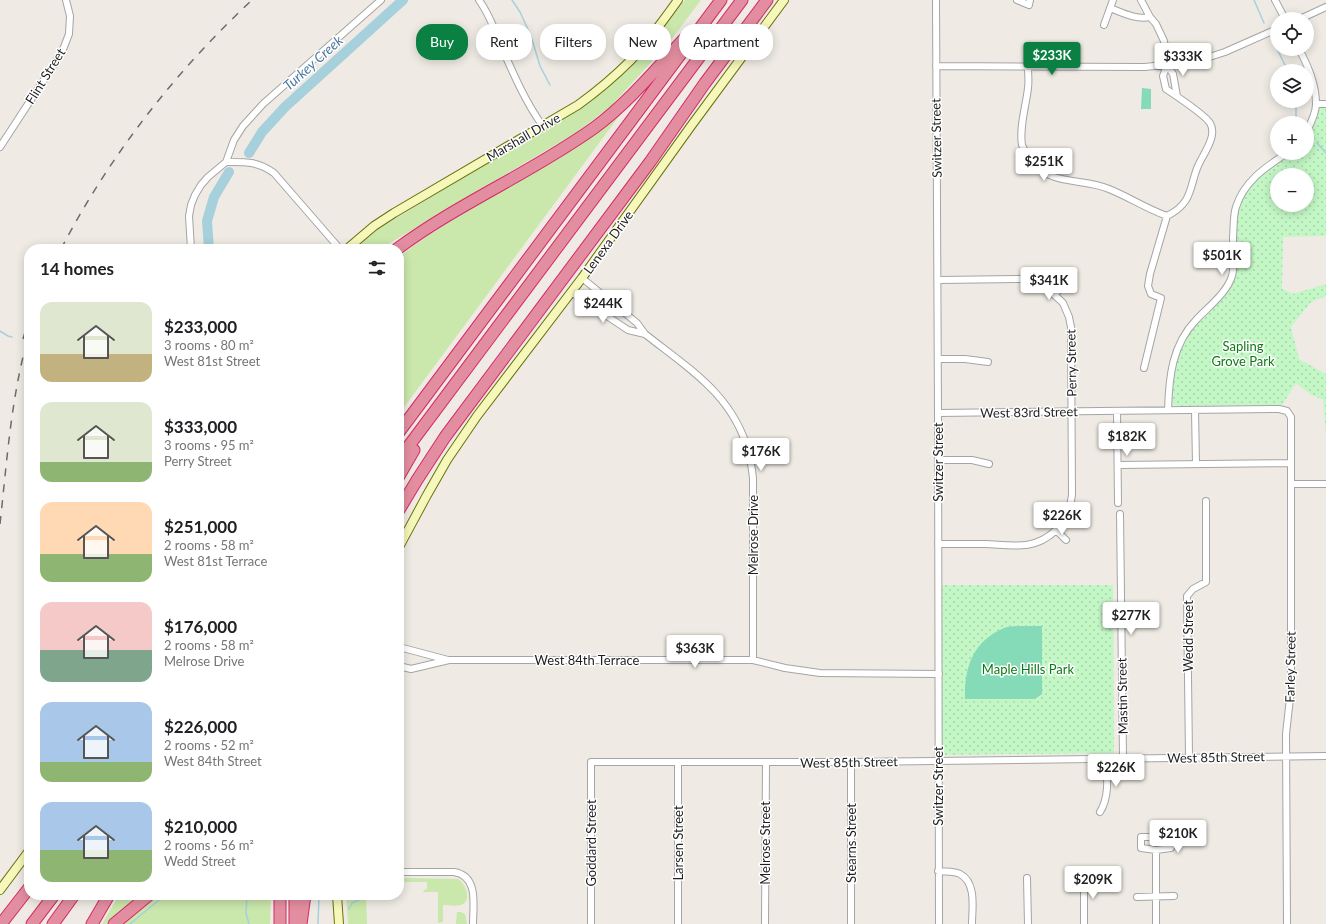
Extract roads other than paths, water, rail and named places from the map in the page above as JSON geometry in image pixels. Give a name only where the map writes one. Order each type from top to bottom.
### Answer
[{"type":"highway","points":[[404,244],[446,217],[555,154],[596,126],[643,83],[721,0]]},
{"type":"highway","points":[[404,425],[721,0]]},
{"type":"highway","points":[[404,452],[742,0]]},
{"type":"highway","points":[[404,502],[445,437],[618,205],[705,83],[768,0]]},
{"type":"highway","points":[[404,467],[434,412]]},
{"type":"highway","points":[[404,506],[417,480]]},
{"type":"highway","points":[[1,924],[24,894]]},
{"type":"highway","points":[[32,924],[50,900]]},
{"type":"highway","points":[[52,924],[70,900]]},
{"type":"highway","points":[[92,924],[106,900]]},
{"type":"highway","points":[[114,924],[142,900]]},
{"type":"highway","points":[[280,900],[280,924]]},
{"type":"highway","points":[[295,900],[295,924]]},
{"type":"highway","points":[[302,924],[304,900]]},
{"type":"street","name":"Flint Street","points":[[0,146],[62,52],[69,34],[70,16],[66,0]]},
{"type":"street","points":[[191,244],[189,216],[195,195],[208,177],[226,162],[234,140],[252,115],[381,0]]},
{"type":"street","points":[[488,0],[481,3],[529,106],[542,126]]},
{"type":"street","name":"Marshall Drive","points":[[353,244],[374,226],[394,213],[578,105],[613,77],[643,46],[678,0]]},
{"type":"street","name":"Lenexa Drive","points":[[404,538],[426,495],[447,460],[477,416],[582,278],[784,0]]},
{"type":"street","name":"Switzer Street","points":[[936,0],[939,924]]},
{"type":"street","points":[[1017,0],[1029,4],[1030,0]]},
{"type":"street","points":[[1104,25],[1113,0]]},
{"type":"street","points":[[1141,0],[1150,17],[1156,24],[1164,41],[1167,65],[1173,74],[1177,96]]},
{"type":"street","points":[[1275,0],[1281,12]]},
{"type":"street","points":[[1314,13],[1326,7]]},
{"type":"street","points":[[1110,8],[1137,18],[1143,19],[1150,17]]},
{"type":"street","points":[[936,66],[1145,67],[1167,65],[1202,59],[1225,52],[1270,32]]},
{"type":"street","points":[[1303,56],[1310,70],[1316,104],[1313,116]]},
{"type":"street","points":[[1144,368],[1161,298],[1151,294],[1148,286],[1150,274],[1167,216],[1178,210],[1190,192],[1198,165],[1209,146],[1212,134],[1210,123],[1166,89],[1163,76],[1167,65]]},
{"type":"street","points":[[1028,67],[1028,88],[1021,136],[1023,147],[1038,169],[1054,177],[1107,188],[1150,210],[1167,216]]},
{"type":"street","points":[[1316,104],[1326,104]]},
{"type":"street","points":[[1168,410],[1169,387],[1176,352],[1183,335],[1216,301],[1232,276],[1236,207],[1245,188],[1256,174],[1277,160]]},
{"type":"street","points":[[226,162],[247,162],[259,164],[274,173],[336,244]]},
{"type":"street","name":"Melrose Drive","points":[[582,278],[637,323],[645,334],[712,388],[732,413],[745,440],[753,478],[753,660]]},
{"type":"street","name":"Perry Street","points":[[938,280],[1027,279],[1044,285],[1063,303],[1071,327],[1072,495],[1068,514],[1064,521],[1048,538],[1035,544],[1028,546],[938,544]]},
{"type":"street","points":[[1055,294],[1066,283]]},
{"type":"street","name":"Melrose Drive","points":[[571,292],[628,330],[645,334]]},
{"type":"street","points":[[938,359],[965,359],[988,362]]},
{"type":"street","name":"West 83rd Street","points":[[938,413],[1279,409],[1287,411]]},
{"type":"street","points":[[1195,410],[1196,464]]},
{"type":"street","points":[[1117,411],[1118,503]]},
{"type":"street","name":"Farley Street","points":[[1287,411],[1291,417],[1291,689],[1286,734],[1287,924]]},
{"type":"street","points":[[938,460],[972,460],[989,464]]},
{"type":"street","points":[[1118,465],[1291,463]]},
{"type":"street","points":[[1291,484],[1326,484]]},
{"type":"street","name":"Wedd Street","points":[[1189,757],[1187,596],[1193,589],[1206,582],[1206,501]]},
{"type":"street","name":"Mastin Street","points":[[1120,514],[1123,758]]},
{"type":"street","points":[[1056,530],[1066,540]]},
{"type":"street","name":"West 84th Terrace","points":[[404,648],[449,660]]},
{"type":"street","name":"West 84th Terrace","points":[[404,667],[412,669],[449,660],[753,660],[785,668],[820,673],[939,674]]},
{"type":"street","name":"West 85th Street","points":[[591,762],[766,763],[1326,756]]},
{"type":"street","points":[[1100,812],[1105,804],[1106,797],[1106,758]]},
{"type":"street","name":"Goddard Street","points":[[590,924],[591,762]]},
{"type":"street","name":"Larsen Street","points":[[678,762],[678,924]]},
{"type":"street","name":"Stearns Street","points":[[851,762],[851,924]]},
{"type":"street","name":"Melrose Street","points":[[765,924],[766,763]]},
{"type":"street","points":[[1141,837],[1171,837],[1171,848],[1156,850],[1141,848],[1141,837]]},
{"type":"street","points":[[1156,850],[1156,924]]},
{"type":"street","points":[[0,890],[24,858]]},
{"type":"street","points":[[938,871],[955,872],[960,874],[969,883],[972,889],[972,924]]},
{"type":"street","points":[[404,872],[460,872],[467,877],[470,880],[473,893],[473,924]]},
{"type":"street","points":[[1084,875],[1084,924]]},
{"type":"street","points":[[1027,878],[1028,924]]},
{"type":"street","points":[[1136,896],[1174,896]]},
{"type":"street","points":[[337,900],[339,924]]},
{"type":"waterway","name":"Turkey Creek","points":[[249,153],[262,132],[285,107],[403,0]]},
{"type":"waterway","points":[[512,0],[520,12],[531,36],[540,66],[550,85]]},
{"type":"waterway","points":[[1254,0],[1264,23]]},
{"type":"waterway","points":[[1280,56],[1284,64]]},
{"type":"waterway","points":[[1296,108],[1296,116]]},
{"type":"waterway","points":[[1317,143],[1326,153]]},
{"type":"waterway","name":"Turkey Creek","points":[[209,244],[207,221],[214,197],[229,172]]},
{"type":"waterway","points":[[0,331],[12,337]]},
{"type":"waterway","points":[[130,924],[159,900]]},
{"type":"waterway","points":[[247,900],[246,913],[249,924]]},
{"type":"waterway","points":[[318,924],[319,900]]},
{"type":"waterway","points":[[349,909],[352,903],[359,900]]},
{"type":"railway","points":[[64,244],[80,214],[101,181],[146,116],[197,56],[252,0]]},
{"type":"railway","points":[[0,524],[14,405],[24,353]]},
{"type":"park label","name":"Sapling Grove Park","points":[[1243,354]]},
{"type":"park label","name":"Maple Hills Park","points":[[1028,669]]}]
